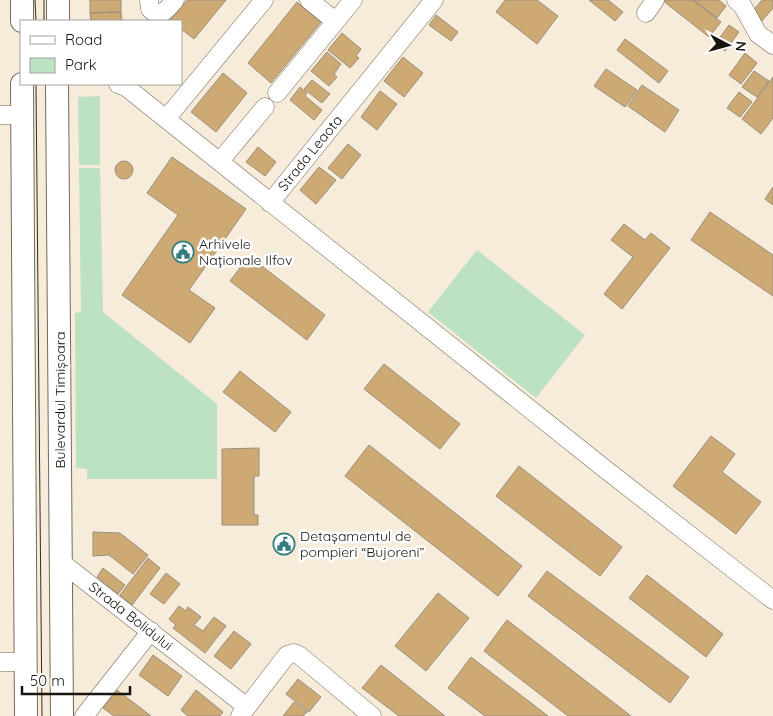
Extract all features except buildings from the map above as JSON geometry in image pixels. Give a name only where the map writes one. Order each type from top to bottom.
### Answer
[{"type":"main road","points":[[22,0],[22,20]]},
{"type":"main road","points":[[58,0],[58,20]]},
{"type":"main road","points":[[22,85],[26,716]]},
{"type":"main road","name":"Bulevardul Timișoara","points":[[58,85],[62,716]]},
{"type":"main road","points":[[22,115],[57,115]]},
{"type":"main road","points":[[25,482],[60,482]]},
{"type":"street","points":[[149,0],[150,9],[154,13],[159,14],[164,13],[175,0]]},
{"type":"street","points":[[166,118],[264,0]]},
{"type":"street","points":[[308,0],[335,21]]},
{"type":"street","points":[[277,93],[353,0]]},
{"type":"street","name":"Strada Leaota","points":[[121,85],[126,87],[166,118],[270,203],[434,0]]},
{"type":"street","points":[[736,0],[742,5],[758,34],[773,45]]},
{"type":"street","points":[[220,161],[265,107]]},
{"type":"street","points":[[0,115],[22,115]]},
{"type":"street","points":[[270,203],[605,470],[773,600]]},
{"type":"street","name":"Strada Bolidului","points":[[61,562],[151,631],[244,711]]},
{"type":"street","points":[[84,716],[151,631]]},
{"type":"street","points":[[244,711],[287,655],[294,653],[299,655],[372,716]]},
{"type":"street","points":[[0,662],[26,662]]},
{"type":"green space","points":[[100,96],[100,165],[79,165],[78,97]]},
{"type":"green space","points":[[79,168],[100,168],[103,312],[217,404],[217,479],[87,479],[87,469],[76,468],[75,313],[81,312]]},
{"type":"green space","points":[[477,250],[585,335],[536,398],[428,312]]},
{"type":"tram line","points":[[35,0],[36,20]]},
{"type":"tram line","points":[[44,0],[44,20]]},
{"type":"tram line","points":[[36,85],[42,716]]},
{"type":"place","name":"Arhivele Naționale Ilfov","points":[[183,252]]},
{"type":"place","name":"Detașamentul de pompieri “Bujoreni”","points":[[284,544]]}]
